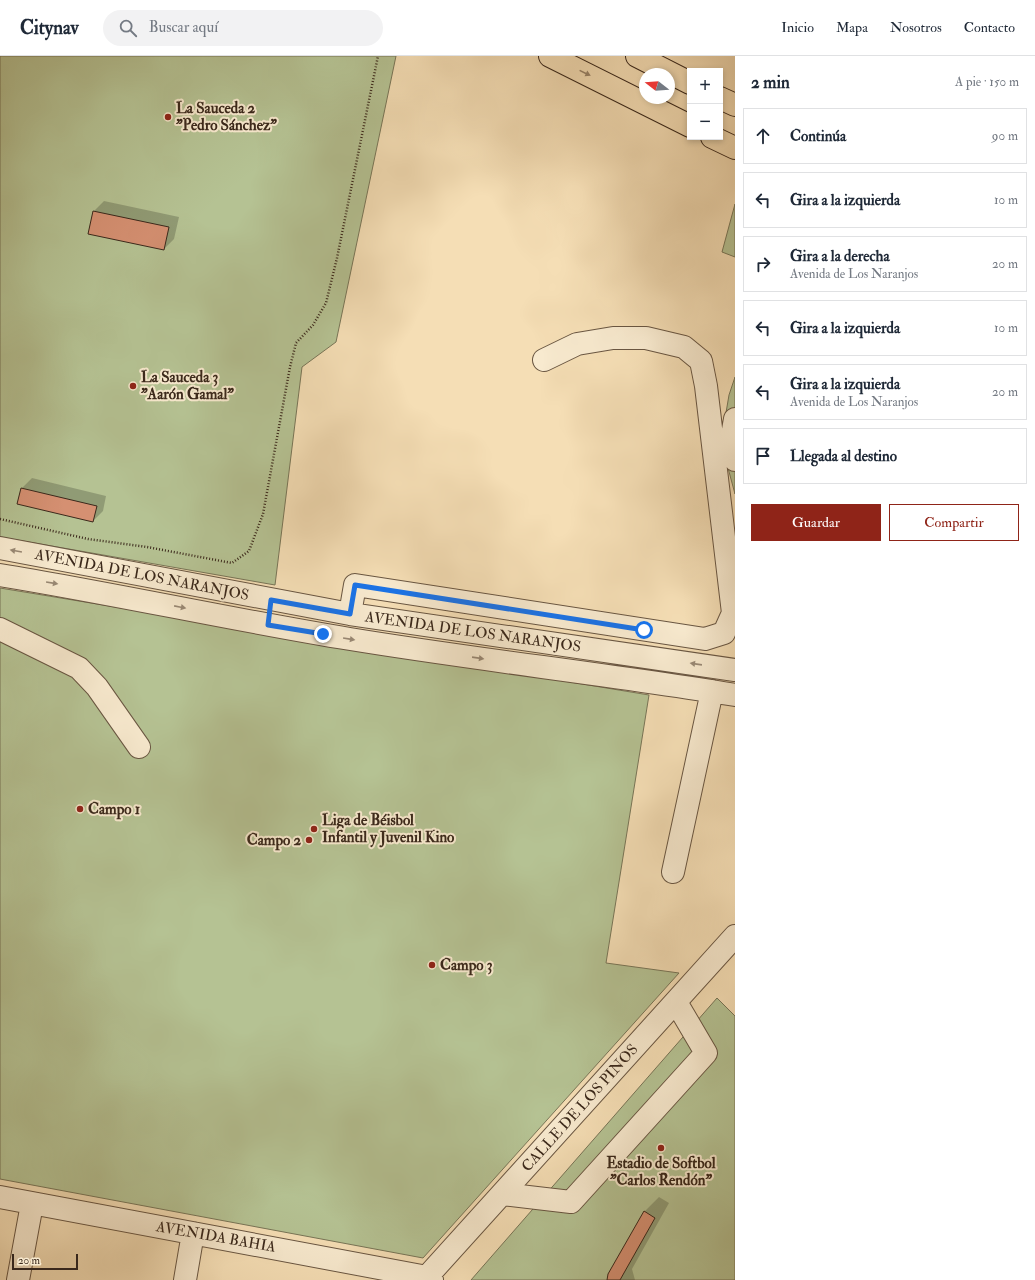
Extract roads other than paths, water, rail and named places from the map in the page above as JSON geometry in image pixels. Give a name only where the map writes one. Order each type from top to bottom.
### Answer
[{"type":"highway","points":[[550,56],[687,124]]},
{"type":"highway","points":[[637,56],[687,81]]},
{"type":"highway","points":[[723,99],[735,105]]},
{"type":"highway","points":[[718,140],[735,148]]},
{"type":"street","points":[[350,614],[355,585],[705,639],[724,633],[733,613],[706,386],[701,362],[684,347],[640,338],[614,338],[577,344],[544,360]]},
{"type":"street","points":[[735,419],[732,436],[735,460]]},
{"type":"street","name":"AVENIDA DE LOS NARANJOS","points":[[0,548],[350,614],[735,670]]},
{"type":"street","name":"AVENIDA DE LOS NARANJOS","points":[[0,575],[94,590],[268,625],[358,640],[735,695]]},
{"type":"street","points":[[268,625],[271,600]]},
{"type":"street","points":[[0,629],[79,668],[97,687],[138,747]]},
{"type":"street","points":[[673,872],[712,691]]},
{"type":"street","name":"CALLE DE LOS PINOS","points":[[428,1279],[502,1194],[735,936]]},
{"type":"street","points":[[502,1194],[571,1202],[696,1065],[706,1053],[676,1002]]},
{"type":"street","name":"AVENIDA BAHIA","points":[[0,1197],[193,1232],[428,1279]]},
{"type":"street","points":[[18,1280],[32,1204]]},
{"type":"street","points":[[184,1280],[193,1232]]},
{"type":"place","name":"La Sauceda 2 \"Pedro Sánchez\"","points":[[168,117]]},
{"type":"place","name":"La Sauceda 3 \"Aarón Gamal\"","points":[[133,386]]},
{"type":"place","name":"Campo 1","points":[[80,809]]},
{"type":"place","name":"Liga de Béisbol Infantil y Juvenil Kino","points":[[314,829]]},
{"type":"place","name":"Campo 2","points":[[309,840]]},
{"type":"place","name":"Campo 3","points":[[432,965]]},
{"type":"place","name":"Estadio de Softbol \"Carlos Rendón\"","points":[[661,1148]]}]
